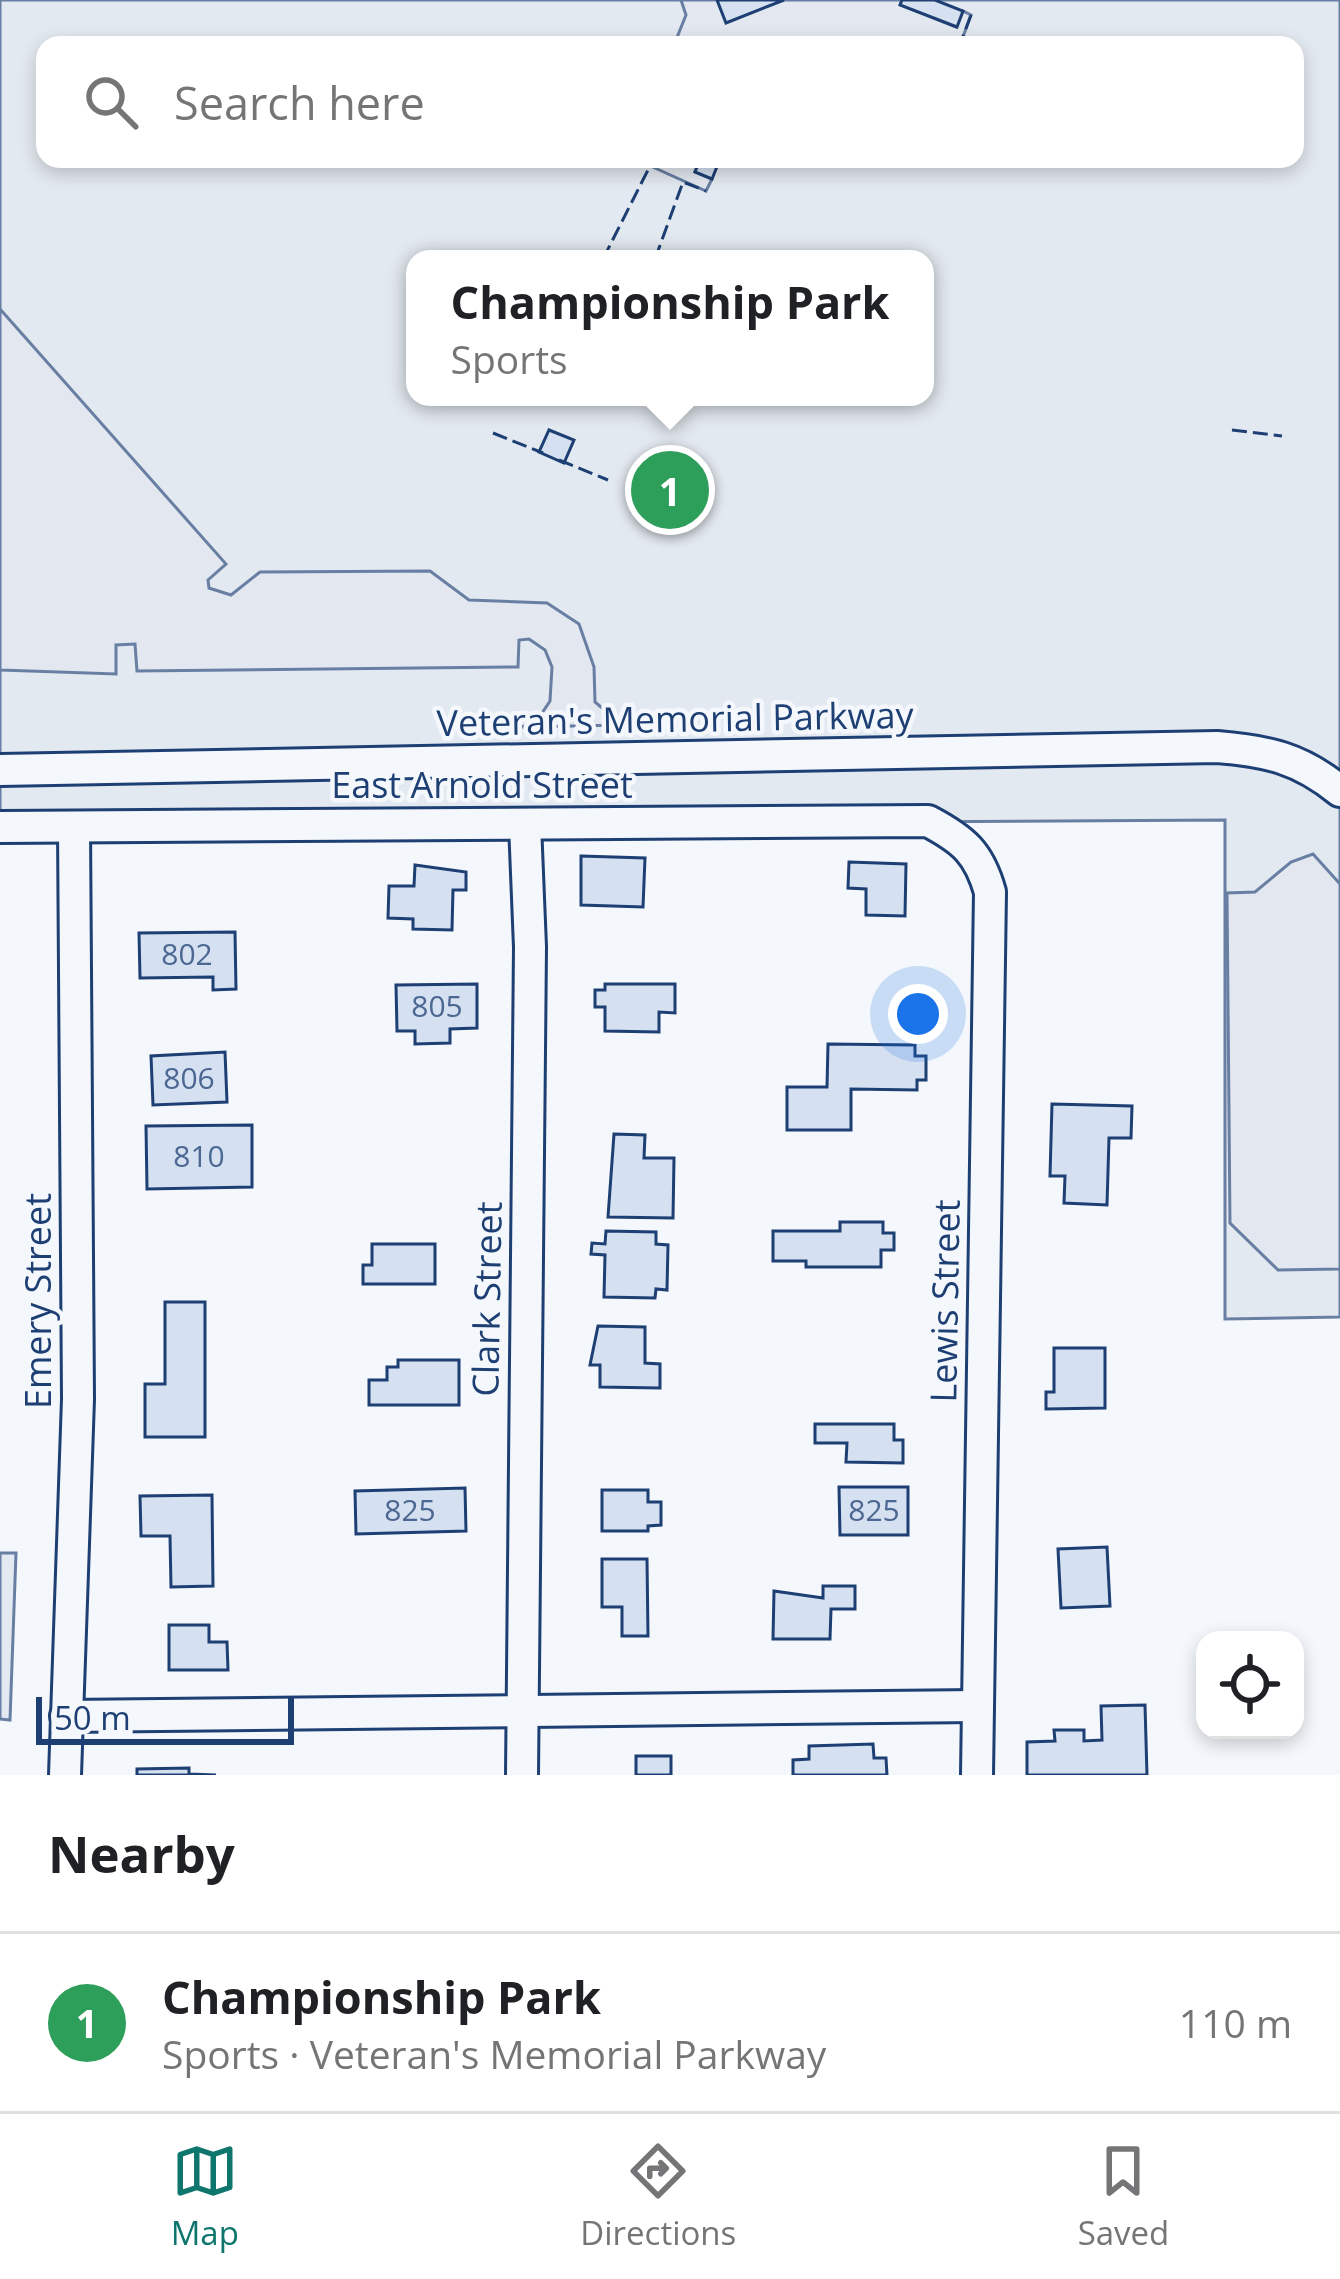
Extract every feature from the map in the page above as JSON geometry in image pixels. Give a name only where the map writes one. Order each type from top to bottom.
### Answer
[{"type":"street","name":"Veteran's Memorial Parkway","points":[[0,770],[1217,747],[1271,751],[1311,767],[1340,791]]},
{"type":"street","name":"East Arnold Street","points":[[0,827],[928,821],[961,838]]},
{"type":"street","name":"Clark Street","points":[[522,1775],[530,946],[526,824]]},
{"type":"street","name":"Emery Street","points":[[65,1775],[78,1399],[74,827]]},
{"type":"street","name":"Lewis Street","points":[[961,838],[982,862],[990,892],[977,1775]]},
{"type":"street","points":[[66,1716],[978,1706]]},
{"type":"shaded area","points":[[0,0],[1340,0],[1340,1317],[1225,1319],[1225,820],[0,827]]},
{"type":"shaded area","points":[[681,0],[902,0],[901,5],[956,27],[963,11],[971,15],[963,36],[678,36],[686,15]]},
{"type":"shaded area","points":[[655,168],[697,168],[695,172],[712,179],[706,191]]},
{"type":"shaded area","points":[[0,309],[226,564],[208,580],[209,588],[231,595],[260,572],[430,571],[469,600],[547,603],[579,624],[594,667],[595,702],[622,725],[522,727],[536,722],[550,701],[552,667],[545,650],[529,639],[519,640],[518,667],[137,671],[135,644],[116,645],[116,674],[0,670]]},
{"type":"shaded area","points":[[1313,854],[1340,884],[1340,1269],[1278,1270],[1230,1223],[1227,893],[1255,892],[1291,862]]},
{"type":"shaded area","points":[[0,1553],[16,1553],[10,1720],[0,1719]]},
{"type":"building","points":[[717,0],[784,0],[726,23]]},
{"type":"building","points":[[902,0],[935,0],[963,11],[957,27],[900,5]]},
{"type":"building","points":[[697,168],[716,168],[712,179],[695,172]]},
{"type":"building","points":[[549,430],[574,440],[564,463],[539,452]]},
{"type":"building","points":[[581,856],[645,858],[643,907],[581,905]]},
{"type":"building","points":[[849,862],[906,864],[905,916],[866,915],[866,889],[848,888]]},
{"type":"building","points":[[415,865],[466,872],[466,890],[453,890],[452,930],[413,929],[413,919],[388,918],[389,886],[414,886]]},
{"type":"building","points":[[235,932],[236,989],[213,990],[213,977],[140,978],[139,933]]},
{"type":"building","points":[[477,984],[477,1028],[450,1029],[450,1043],[415,1044],[415,1031],[397,1031],[396,985]]},
{"type":"building","points":[[605,984],[675,984],[675,1013],[659,1012],[659,1032],[605,1031],[605,1007],[595,1007],[595,990],[605,990]]},
{"type":"building","points":[[828,1044],[915,1045],[915,1056],[926,1056],[926,1080],[917,1080],[917,1090],[851,1089],[851,1130],[787,1130],[787,1087],[827,1087]]},
{"type":"building","points":[[225,1052],[227,1102],[153,1105],[151,1056]]},
{"type":"building","points":[[1052,1104],[1132,1106],[1131,1138],[1109,1138],[1107,1205],[1064,1203],[1065,1176],[1050,1176]]},
{"type":"building","points":[[252,1125],[252,1187],[147,1189],[146,1126]]},
{"type":"building","points":[[614,1134],[645,1135],[644,1158],[674,1158],[673,1218],[608,1217]]},
{"type":"building","points":[[840,1222],[883,1222],[883,1233],[894,1233],[894,1250],[881,1250],[881,1267],[806,1267],[806,1261],[773,1261],[773,1231],[840,1231]]},
{"type":"building","points":[[606,1231],[656,1232],[656,1244],[668,1245],[667,1290],[656,1289],[655,1298],[604,1297],[605,1255],[591,1254],[592,1243],[605,1244]]},
{"type":"building","points":[[372,1244],[435,1244],[435,1284],[363,1284],[363,1265],[372,1265]]},
{"type":"building","points":[[165,1302],[205,1302],[205,1437],[145,1437],[145,1384],[165,1384]]},
{"type":"building","points":[[598,1326],[645,1327],[645,1363],[660,1364],[660,1388],[600,1387],[600,1365],[590,1365]]},
{"type":"building","points":[[1054,1348],[1105,1348],[1105,1408],[1046,1409],[1046,1392],[1054,1392]]},
{"type":"building","points":[[398,1360],[459,1360],[459,1405],[369,1405],[369,1380],[387,1380],[387,1367],[398,1367]]},
{"type":"building","points":[[815,1424],[894,1424],[894,1440],[903,1440],[903,1463],[846,1462],[847,1443],[815,1443]]},
{"type":"building","points":[[839,1487],[908,1487],[908,1535],[840,1535]]},
{"type":"building","points":[[465,1488],[466,1531],[356,1534],[355,1491]]},
{"type":"building","points":[[602,1490],[648,1490],[648,1502],[661,1502],[661,1525],[648,1526],[648,1531],[602,1531]]},
{"type":"building","points":[[212,1495],[213,1586],[171,1587],[170,1536],[141,1536],[140,1496]]},
{"type":"building","points":[[1107,1547],[1110,1606],[1061,1608],[1058,1549]]},
{"type":"building","points":[[602,1559],[647,1559],[648,1636],[622,1636],[622,1607],[602,1607]]},
{"type":"building","points":[[823,1586],[855,1586],[855,1609],[831,1609],[830,1639],[773,1639],[774,1591],[823,1598]]},
{"type":"building","points":[[169,1625],[209,1625],[209,1642],[227,1642],[228,1670],[169,1670]]},
{"type":"building","points":[[1145,1705],[1147,1775],[1027,1775],[1027,1742],[1055,1741],[1054,1730],[1084,1730],[1084,1741],[1102,1740],[1101,1706]]},
{"type":"building","points":[[873,1744],[874,1758],[886,1758],[887,1775],[793,1775],[793,1760],[809,1759],[809,1746]]},
{"type":"building","points":[[636,1756],[671,1756],[671,1775],[636,1775]]},
{"type":"building","points":[[189,1768],[189,1774],[216,1775],[137,1775],[137,1769]]},
{"type":"fence","points":[[963,36],[971,15]]},
{"type":"fence","points":[[608,250],[649,168]]},
{"type":"fence","points":[[658,250],[683,182],[706,191]]},
{"type":"fence","points":[[1232,430],[1282,436]]},
{"type":"fence","points":[[493,433],[543,453]]},
{"type":"fence","points":[[559,460],[608,480]]},
{"type":"place","name":"Championship Park","points":[[670,490]]}]
